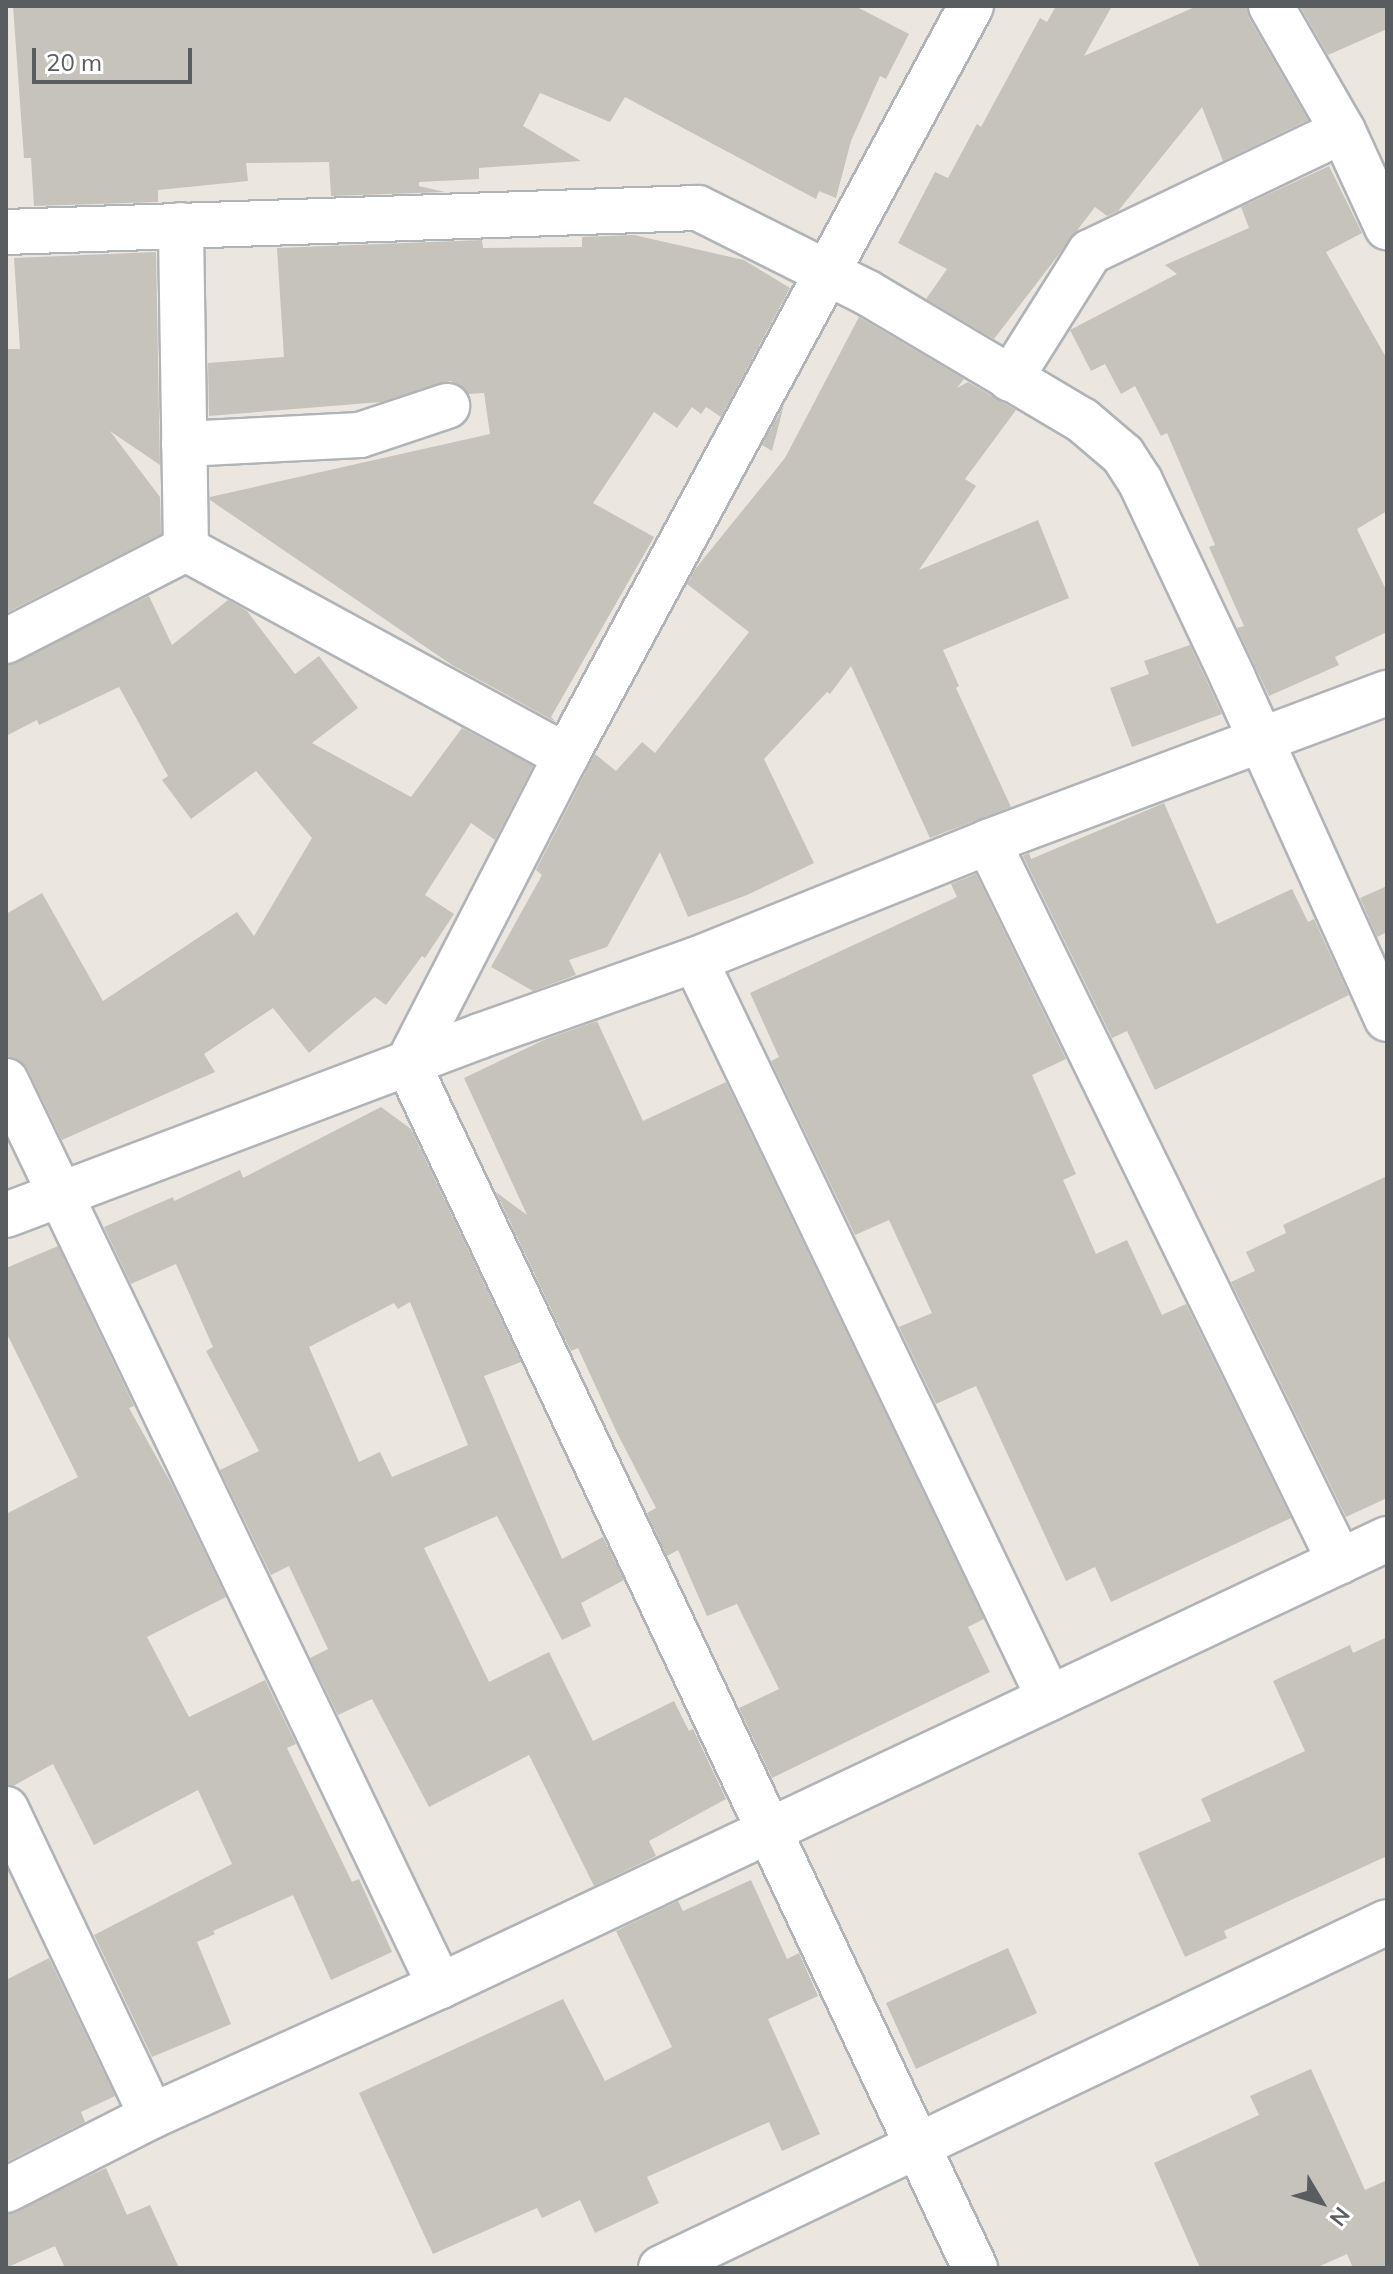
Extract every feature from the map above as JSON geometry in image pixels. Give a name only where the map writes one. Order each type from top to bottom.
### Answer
[{"type":"street","points":[[408,1064],[566,756],[971,6]]},
{"type":"street","points":[[1271,6],[1343,131],[1387,227]]},
{"type":"street","points":[[1010,379],[1090,252],[1343,131]]},
{"type":"street","points":[[6,232],[698,208],[827,271],[1082,420],[1123,455],[1140,481],[1387,1019]]},
{"type":"street","points":[[181,225],[186,549]]},
{"type":"street","points":[[184,444],[360,435],[447,406]]},
{"type":"street","points":[[186,549],[566,756]]},
{"type":"street","points":[[6,641],[186,549]]},
{"type":"street","points":[[6,1215],[695,960],[988,842],[1387,693]]},
{"type":"street","points":[[988,842],[1340,1562]]},
{"type":"street","points":[[695,960],[1049,1698]]},
{"type":"street","points":[[408,1064],[767,1832],[975,2268]]},
{"type":"street","points":[[6,1081],[440,1986]]},
{"type":"street","points":[[6,2190],[152,2116],[440,1986],[1387,1539]]},
{"type":"street","points":[[6,1809],[152,2116]]},
{"type":"street","points":[[661,2268],[1387,1922]]},
{"type":"building","points":[[13,6],[855,6],[909,34],[886,79],[880,76],[851,141],[836,198],[819,191],[816,199],[625,97],[610,122],[540,93],[523,126],[581,161],[479,168],[479,179],[419,182],[419,186],[445,192],[331,196],[329,162],[246,163],[248,181],[158,190],[158,202],[34,206],[31,158],[24,158]]},
{"type":"building","points":[[1056,6],[1112,6],[1084,56],[1197,6],[1246,6],[1249,18],[1308,120],[1223,161],[1202,107],[1118,211],[1107,216],[1095,207],[994,339],[926,299],[947,269],[898,243],[935,172],[948,178],[977,124],[981,127],[1040,18],[1047,22]]},
{"type":"building","points":[[1300,6],[1387,6],[1387,29],[1328,55]]},
{"type":"building","points":[[1329,166],[1362,233],[1326,252],[1387,359],[1387,511],[1357,529],[1387,592],[1387,632],[1335,657],[1339,665],[1269,696],[1237,628],[1244,626],[1209,547],[1215,545],[1167,433],[1161,436],[1135,386],[1121,394],[1105,364],[1091,371],[1070,330],[1177,274],[1165,265],[1249,228],[1241,207]]},
{"type":"building","points":[[634,235],[744,260],[790,288],[721,417],[706,407],[701,414],[692,407],[677,428],[654,412],[593,503],[654,537],[551,717],[556,722],[452,665],[210,500],[210,497],[490,434],[484,393],[468,394],[451,381],[381,402],[209,416],[208,363],[284,357],[277,248],[482,240],[483,248],[582,247],[582,237]]},
{"type":"building","points":[[156,252],[160,465],[110,431],[160,497],[161,534],[6,613],[6,349],[20,349],[14,258]]},
{"type":"building","points":[[859,317],[964,379],[957,388],[968,382],[1016,410],[965,479],[976,486],[919,570],[1038,520],[1069,598],[943,650],[959,686],[956,688],[1011,807],[930,838],[851,666],[830,694],[827,692],[764,759],[814,863],[747,895],[688,917],[660,852],[607,947],[569,960],[576,975],[533,991],[491,967],[542,875],[536,870],[595,754],[616,771],[642,742],[655,753],[749,632],[687,584],[696,568],[785,458]]},
{"type":"building","points":[[784,405],[772,451],[762,445]]},
{"type":"building","points":[[149,596],[172,645],[228,600],[247,611],[295,674],[319,656],[358,708],[312,743],[411,797],[462,728],[533,766],[495,840],[471,823],[425,895],[454,914],[425,958],[422,956],[386,1005],[375,997],[309,1053],[273,1008],[204,1054],[215,1072],[62,1140],[28,1070],[19,1060],[6,1056],[6,914],[42,893],[103,1001],[237,912],[254,936],[312,838],[256,771],[191,819],[162,780],[168,776],[119,687],[39,725],[37,720],[6,736],[6,666]]},
{"type":"building","points":[[1190,645],[1222,714],[1132,747],[1110,688],[1149,674],[1144,661]]},
{"type":"building","points":[[1164,803],[1217,924],[1292,889],[1308,922],[1314,919],[1349,995],[1155,1090],[1127,1031],[1112,1038],[1023,856],[1029,853],[1031,859]]},
{"type":"building","points":[[976,874],[1066,1059],[1032,1075],[1076,1174],[1063,1180],[1096,1254],[1127,1240],[1162,1315],[1186,1304],[1291,1518],[1111,1602],[1095,1567],[1066,1581],[976,1386],[936,1404],[899,1327],[932,1313],[889,1220],[855,1235],[771,1061],[779,1057],[750,993],[957,897],[951,884]]},
{"type":"building","points":[[1387,886],[1387,932],[1377,937],[1360,898]]},
{"type":"building","points":[[597,1021],[643,1121],[726,1082],[984,1619],[968,1627],[990,1672],[772,1778],[739,1708],[779,1689],[737,1604],[707,1616],[678,1550],[667,1556],[647,1513],[656,1508],[578,1348],[571,1351],[496,1192],[527,1215],[464,1078],[546,1039]]},
{"type":"building","points":[[381,1107],[411,1129],[521,1362],[484,1376],[562,1559],[603,1537],[624,1580],[581,1603],[591,1626],[562,1640],[497,1516],[424,1548],[489,1682],[549,1652],[593,1741],[674,1701],[689,1731],[693,1729],[726,1799],[649,1841],[656,1856],[594,1886],[529,1755],[429,1807],[372,1699],[338,1715],[310,1658],[328,1649],[289,1566],[271,1575],[220,1470],[259,1451],[206,1351],[213,1347],[176,1264],[131,1284],[104,1227],[173,1197],[174,1201],[240,1170],[243,1178]],"holes":[[[410,1302],[468,1445],[392,1477],[380,1452],[359,1462],[309,1347],[394,1303],[398,1309]]]},
{"type":"building","points":[[1387,1176],[1387,1498],[1346,1517],[1231,1282],[1255,1271],[1246,1252],[1286,1233],[1283,1225]]},
{"type":"building","points":[[58,1246],[134,1406],[129,1408],[172,1485],[226,1597],[147,1637],[189,1717],[265,1680],[296,1744],[287,1748],[352,1882],[359,1879],[392,1952],[331,1980],[293,1895],[213,1931],[215,1934],[197,1942],[231,2024],[152,2057],[94,1935],[232,1864],[198,1790],[94,1845],[53,1764],[13,1786],[6,1784],[6,1514],[78,1477],[6,1332],[6,1268]]},
{"type":"building","points":[[1387,1637],[1387,1856],[1224,1931],[1227,1938],[1185,1957],[1138,1853],[1211,1821],[1201,1799],[1305,1751],[1273,1681],[1350,1645],[1353,1653]]},
{"type":"building","points":[[751,1880],[787,1959],[799,1953],[818,1996],[768,2019],[820,2134],[782,2151],[769,2122],[647,2177],[659,2203],[595,2233],[580,2200],[542,2218],[537,2208],[433,2254],[359,2093],[563,1999],[605,2081],[672,2047],[616,1931],[678,1901],[683,1911]]},
{"type":"building","points":[[1008,1948],[1037,2013],[916,2069],[886,2003]]},
{"type":"building","points":[[49,1958],[115,2096],[81,2112],[85,2122],[6,2162],[6,1980]]},
{"type":"building","points":[[1311,2069],[1365,2190],[1387,2180],[1387,2268],[1353,2268],[1347,2254],[1316,2268],[1200,2268],[1154,2163],[1259,2115],[1250,2096]]},
{"type":"building","points":[[106,2168],[127,2215],[150,2205],[179,2268],[65,2268],[55,2246],[6,2268],[6,2215]]}]
